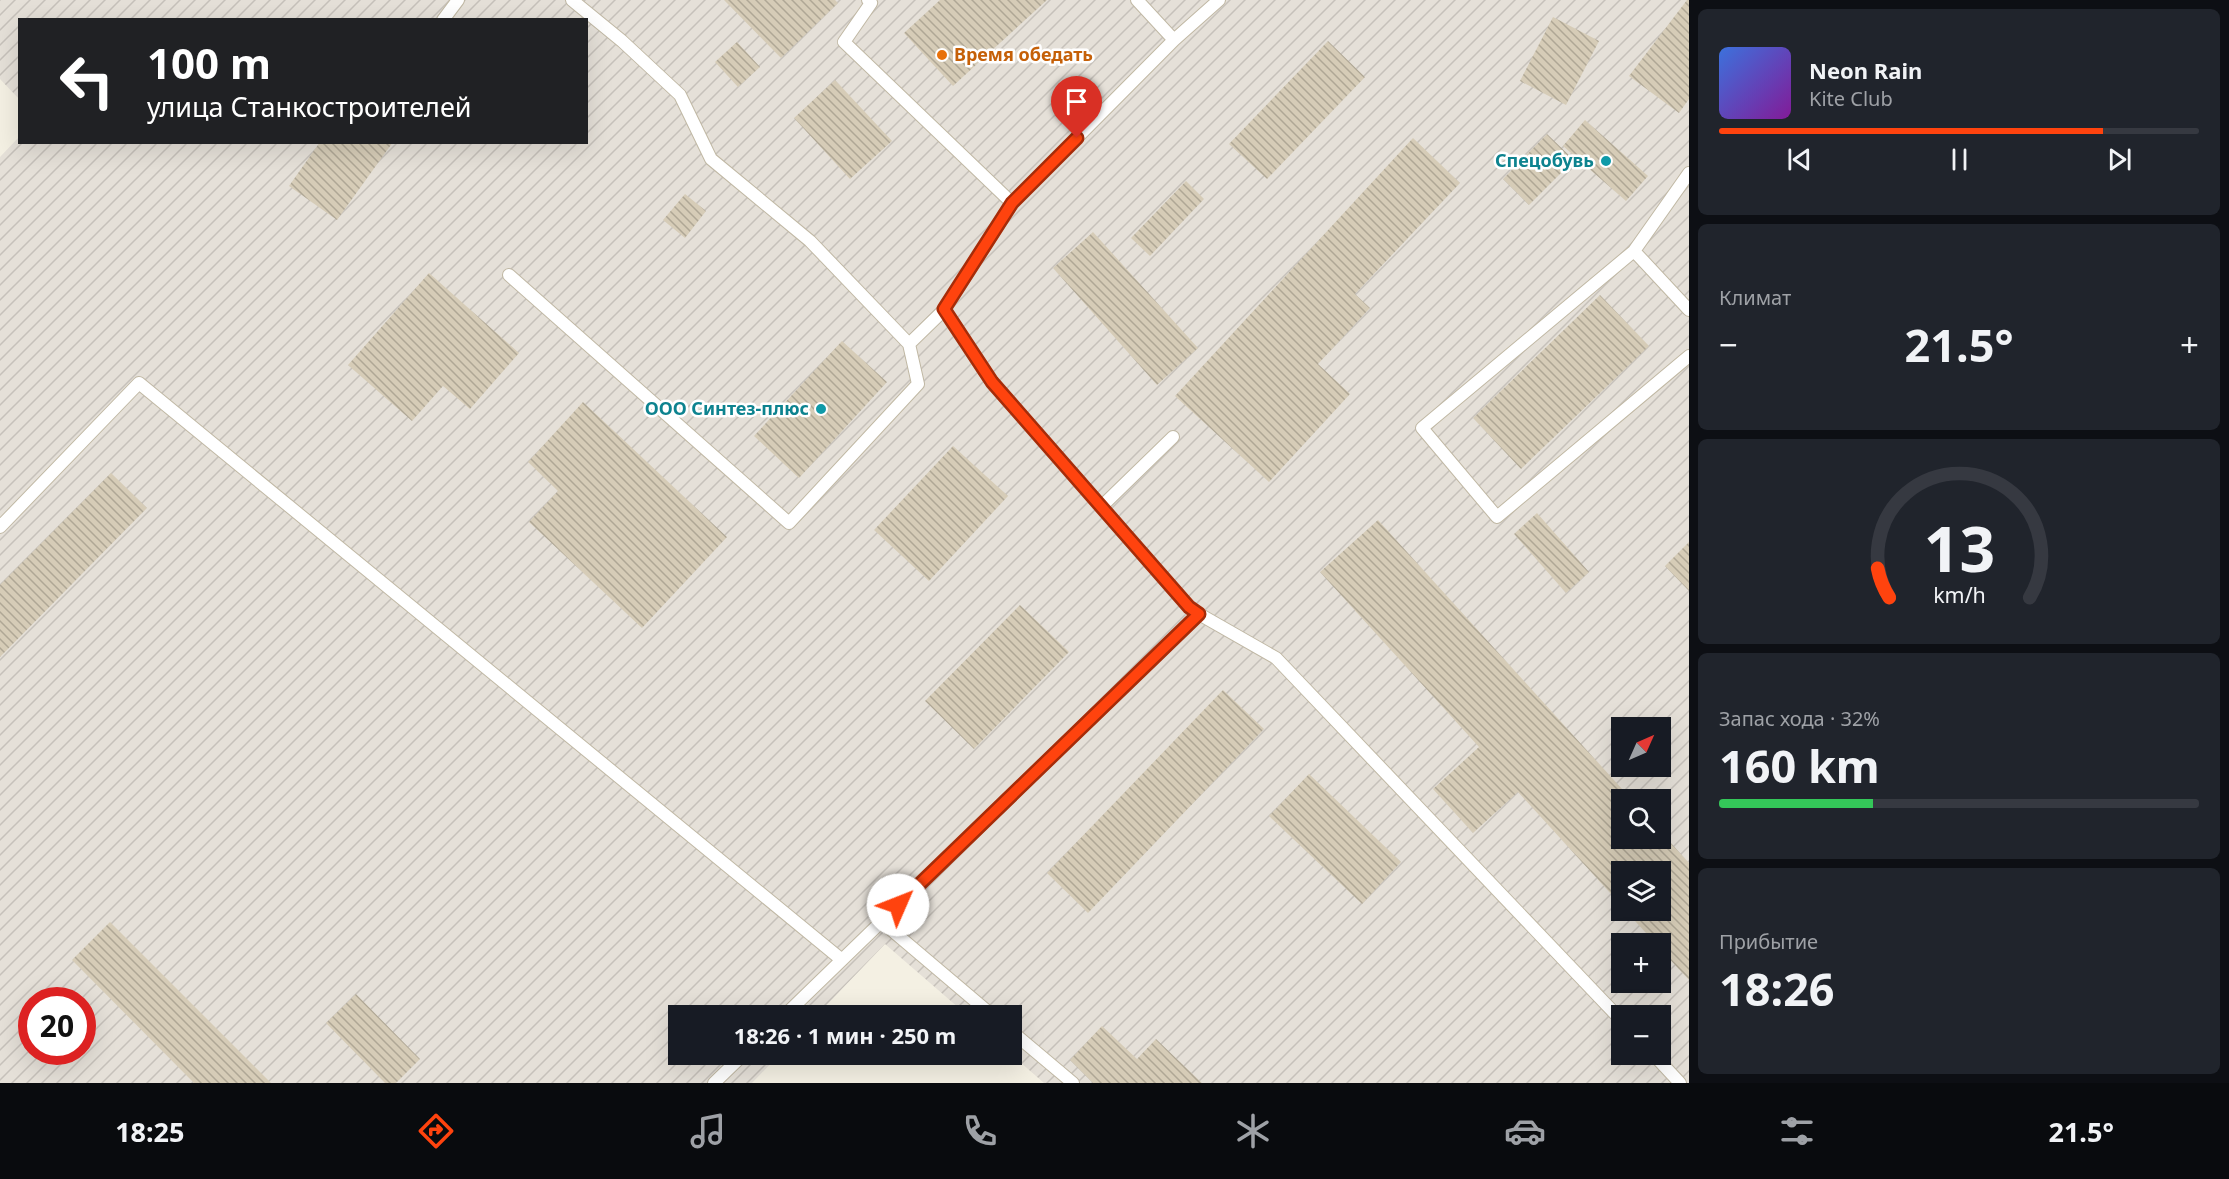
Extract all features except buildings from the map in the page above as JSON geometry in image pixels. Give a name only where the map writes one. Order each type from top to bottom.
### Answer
[{"type":"lane","points":[[445,18],[459,0]]},
{"type":"lane","points":[[509,275],[789,524],[918,384],[909,344],[810,241],[711,159],[680,95],[622,41],[572,0]]},
{"type":"lane","points":[[1137,0],[1174,40]]},
{"type":"lane","points":[[909,344],[944,309],[1012,203],[1174,40],[1219,0]]},
{"type":"lane","points":[[871,1],[844,42],[1012,203]]},
{"type":"lane","points":[[1689,173],[1634,251],[1422,428],[1497,517],[1689,356]]},
{"type":"lane","points":[[1634,251],[1689,310]]},
{"type":"lane","points":[[795,1005],[1199,614],[1189,607],[992,382],[944,309]]},
{"type":"lane","points":[[0,527],[139,383],[842,960]]},
{"type":"lane","points":[[1102,506],[1173,436]]},
{"type":"lane","points":[[1189,607],[1276,658],[1611,1009]]},
{"type":"lane","points":[[882,922],[980,1005]]},
{"type":"lane","points":[[1022,1040],[1073,1083]]},
{"type":"lane","points":[[714,1083],[733,1065]]},
{"type":"lane","points":[[1663,1065],[1680,1083]]},
{"type":"shaded area","points":[[0,0],[1689,0],[1689,1083],[1044,1083],[1022,1064],[1022,1005],[955,1005],[885,944],[827,1005],[668,1005],[668,1065],[769,1065],[752,1083],[0,1083],[0,157],[18,138],[18,144],[588,144],[588,18],[18,18],[18,98],[0,79]]},
{"type":"place","name":"Время обедать","points":[[942,55]]},
{"type":"place","name":"Спецобувь","points":[[1606,161]]},
{"type":"place","name":"ООО Синтез-плюс","points":[[821,409]]},
{"type":"route","points":[[898,905],[1199,614],[1189,607],[992,382],[944,309],[1012,203],[1077,138]]}]
